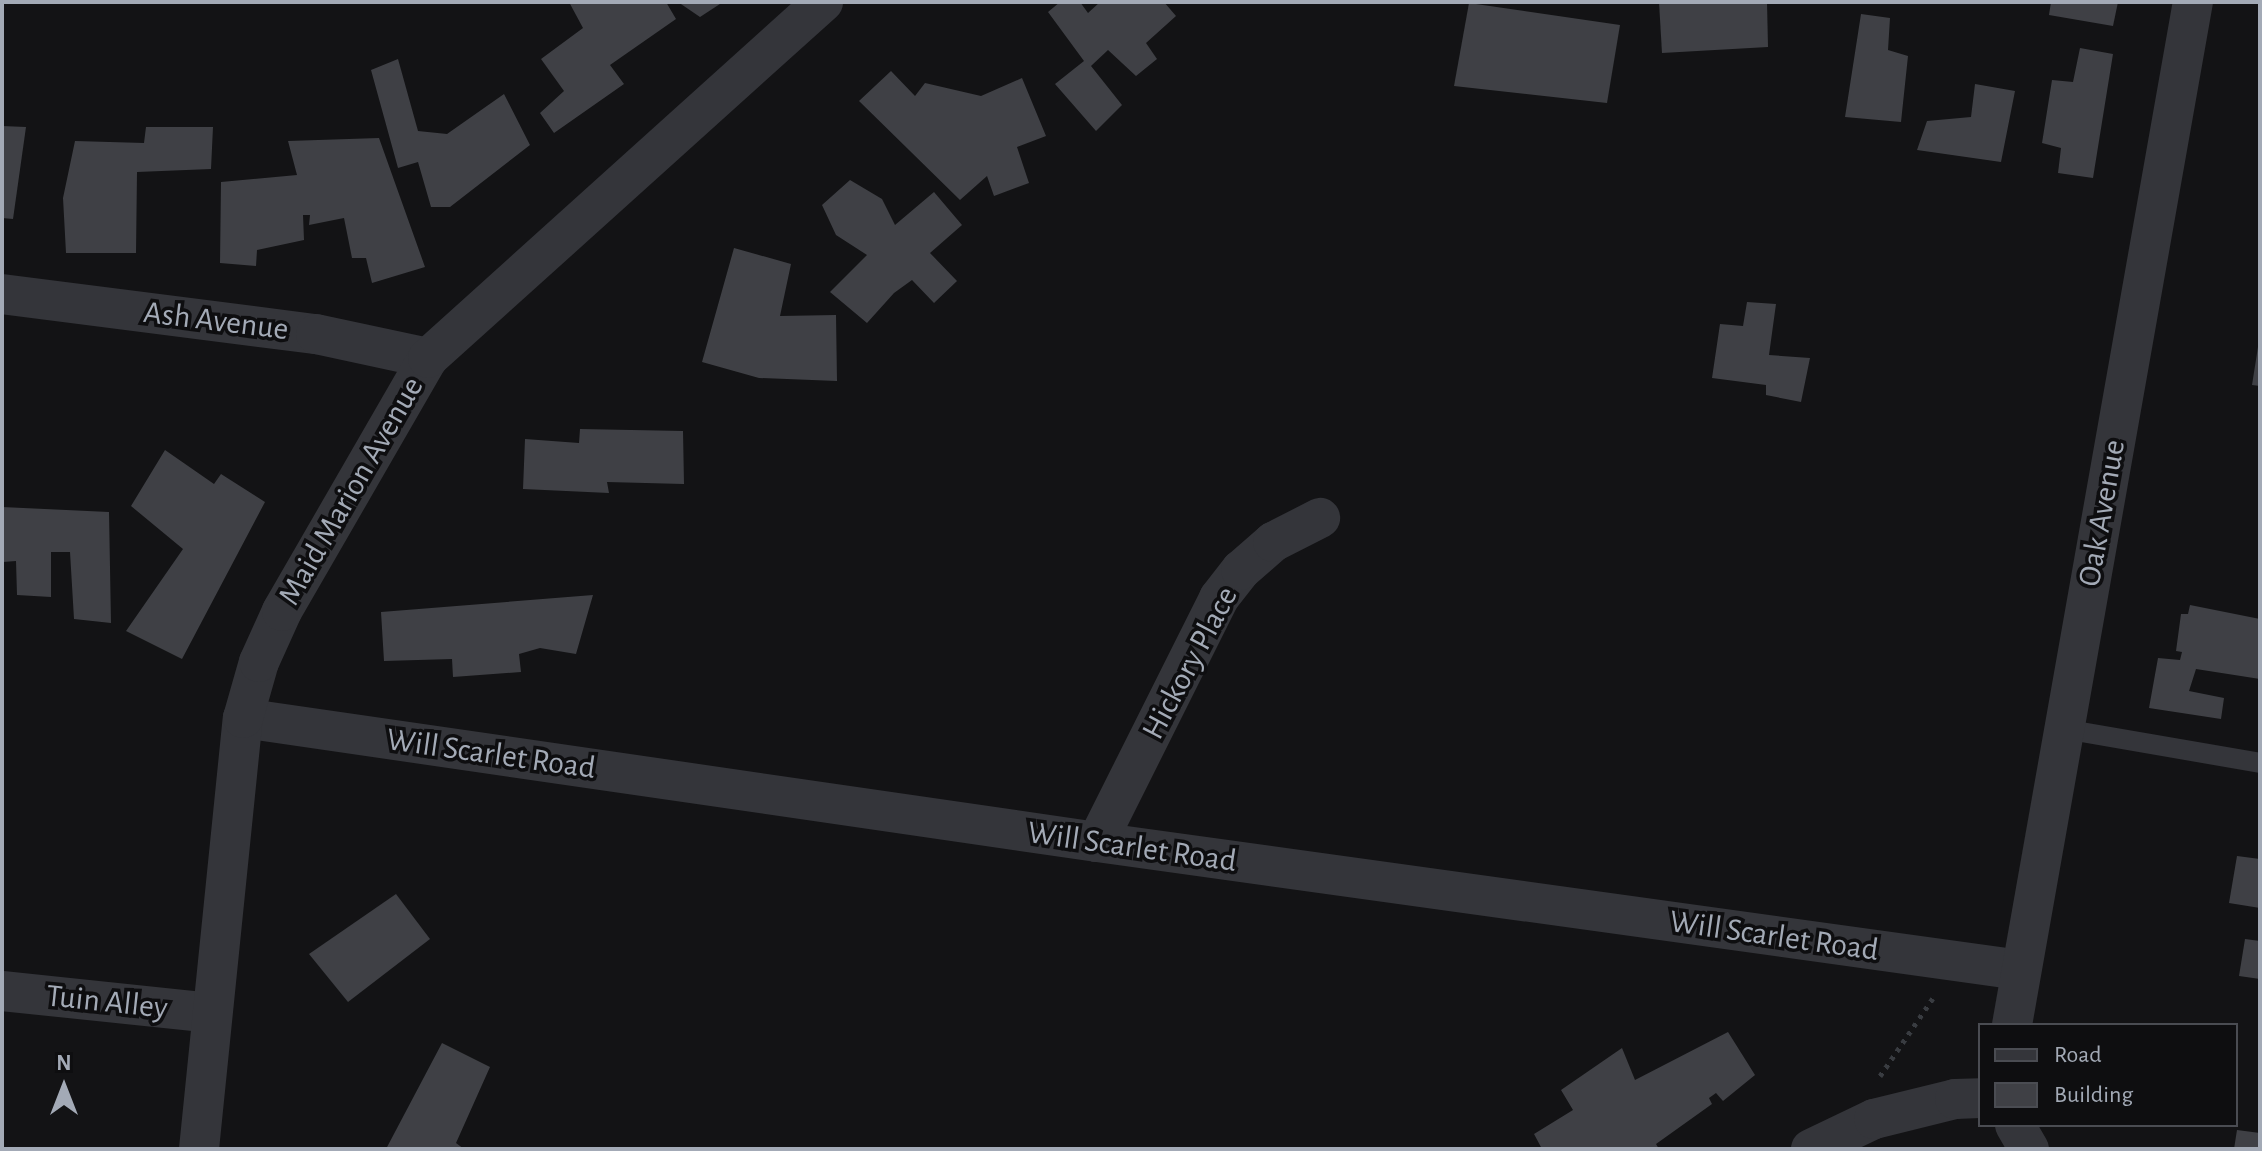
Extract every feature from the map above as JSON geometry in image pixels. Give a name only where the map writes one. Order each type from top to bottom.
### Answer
[{"type":"street","name":"Maid Marion Avenue","points":[[199,1149],[243,718],[259,662],[282,611],[428,358],[823,2]]},
{"type":"street","name":"Oak Avenue","points":[[2012,1023],[2193,2]]},
{"type":"street","name":"Ash Avenue","points":[[2,294],[316,334],[428,358]]},
{"type":"street","name":"Hickory Place","points":[[1097,842],[1219,598],[1241,570],[1273,542],[1320,518]]},
{"type":"street","name":"Will Scarlet Road","points":[[243,718],[1097,842],[2021,970]]},
{"type":"street","name":"Tuin Alley","points":[[2,991],[211,1013]]},
{"type":"street","points":[[1811,1149],[1874,1119],[1955,1099],[1978,1098]]},
{"type":"street","points":[[1996,1149],[1998,1127]]},
{"type":"street","points":[[2016,1127],[2029,1149]]},
{"type":"lane","points":[[2064,729],[2260,763]]},
{"type":"path","points":[[1878,1079],[1936,994]]},
{"type":"building","points":[[569,2],[666,2],[676,19],[610,65],[624,84],[554,133],[540,113],[564,91],[541,59],[583,28]]},
{"type":"building","points":[[678,2],[723,2],[700,17]]},
{"type":"building","points":[[1060,2],[1080,2],[1088,13],[1100,2],[1164,2],[1176,16],[1146,43],[1157,59],[1136,76],[1108,50],[1091,66],[1122,105],[1096,131],[1055,84],[1084,61],[1048,12]]},
{"type":"building","points":[[1659,2],[1767,2],[1768,47],[1662,53]]},
{"type":"building","points":[[2051,2],[2118,2],[2113,26],[2049,15]]},
{"type":"building","points":[[1469,3],[1620,25],[1607,103],[1454,86]]},
{"type":"building","points":[[1861,14],[1890,18],[1888,50],[1908,56],[1901,122],[1845,117]]},
{"type":"building","points":[[2080,48],[2113,54],[2093,178],[2058,173],[2061,148],[2042,143],[2052,80],[2073,82]]},
{"type":"building","points":[[398,59],[418,131],[447,134],[504,94],[530,145],[450,207],[431,207],[418,162],[398,168],[371,70]]},
{"type":"building","points":[[891,71],[915,96],[925,83],[981,96],[1022,78],[1046,136],[1017,147],[1029,183],[994,196],[987,176],[960,200],[859,101]]},
{"type":"building","points":[[1975,84],[2015,91],[2001,162],[1917,150],[1927,121],[1971,117]]},
{"type":"building","points":[[2,126],[26,127],[13,219],[2,218]]},
{"type":"building","points":[[146,127],[213,127],[211,169],[137,172],[136,253],[66,253],[63,198],[75,141],[144,143]]},
{"type":"building","points":[[379,138],[425,267],[372,283],[366,258],[352,258],[344,218],[309,225],[310,215],[303,215],[304,240],[257,250],[256,266],[220,263],[221,182],[297,175],[288,141]]},
{"type":"building","points":[[850,180],[882,199],[895,225],[934,192],[962,225],[930,253],[957,281],[934,303],[912,280],[894,293],[867,323],[830,292],[867,255],[836,235],[822,205]]},
{"type":"building","points":[[734,248],[791,264],[780,316],[836,315],[837,381],[759,378],[702,362]]},
{"type":"building","points":[[1747,302],[1776,304],[1769,355],[1810,358],[1801,402],[1766,395],[1766,385],[1712,378],[1720,324],[1743,326]]},
{"type":"building","points":[[2260,347],[2260,386],[2252,385]]},
{"type":"building","points":[[580,429],[683,431],[684,484],[607,482],[609,493],[523,489],[525,439],[579,443]]},
{"type":"building","points":[[165,450],[214,484],[221,474],[265,502],[182,659],[126,631],[183,549],[131,506]]},
{"type":"building","points":[[2,507],[109,512],[111,623],[74,619],[70,552],[51,552],[51,597],[17,595],[16,561],[3,562]]},
{"type":"building","points":[[593,595],[576,654],[540,648],[519,654],[521,672],[453,677],[452,659],[384,661],[381,612]]},
{"type":"building","points":[[2190,605],[2260,619],[2260,679],[2196,669],[2189,691],[2224,698],[2221,719],[2149,708],[2158,658],[2180,660],[2182,652],[2176,651],[2181,614],[2188,614]]},
{"type":"building","points":[[2237,856],[2260,859],[2260,908],[2229,903]]},
{"type":"building","points":[[396,894],[430,939],[348,1002],[309,954]]},
{"type":"building","points":[[2245,939],[2260,941],[2260,979],[2239,976]]},
{"type":"building","points":[[1728,1032],[1755,1075],[1723,1101],[1716,1093],[1709,1098],[1712,1104],[1656,1144],[1659,1149],[1542,1149],[1534,1134],[1573,1110],[1561,1090],[1622,1048],[1635,1080]]},
{"type":"building","points":[[442,1043],[490,1067],[456,1143],[464,1149],[386,1149]]},
{"type":"building","points":[[2237,1130],[2260,1133],[2260,1149],[2234,1149]]}]
